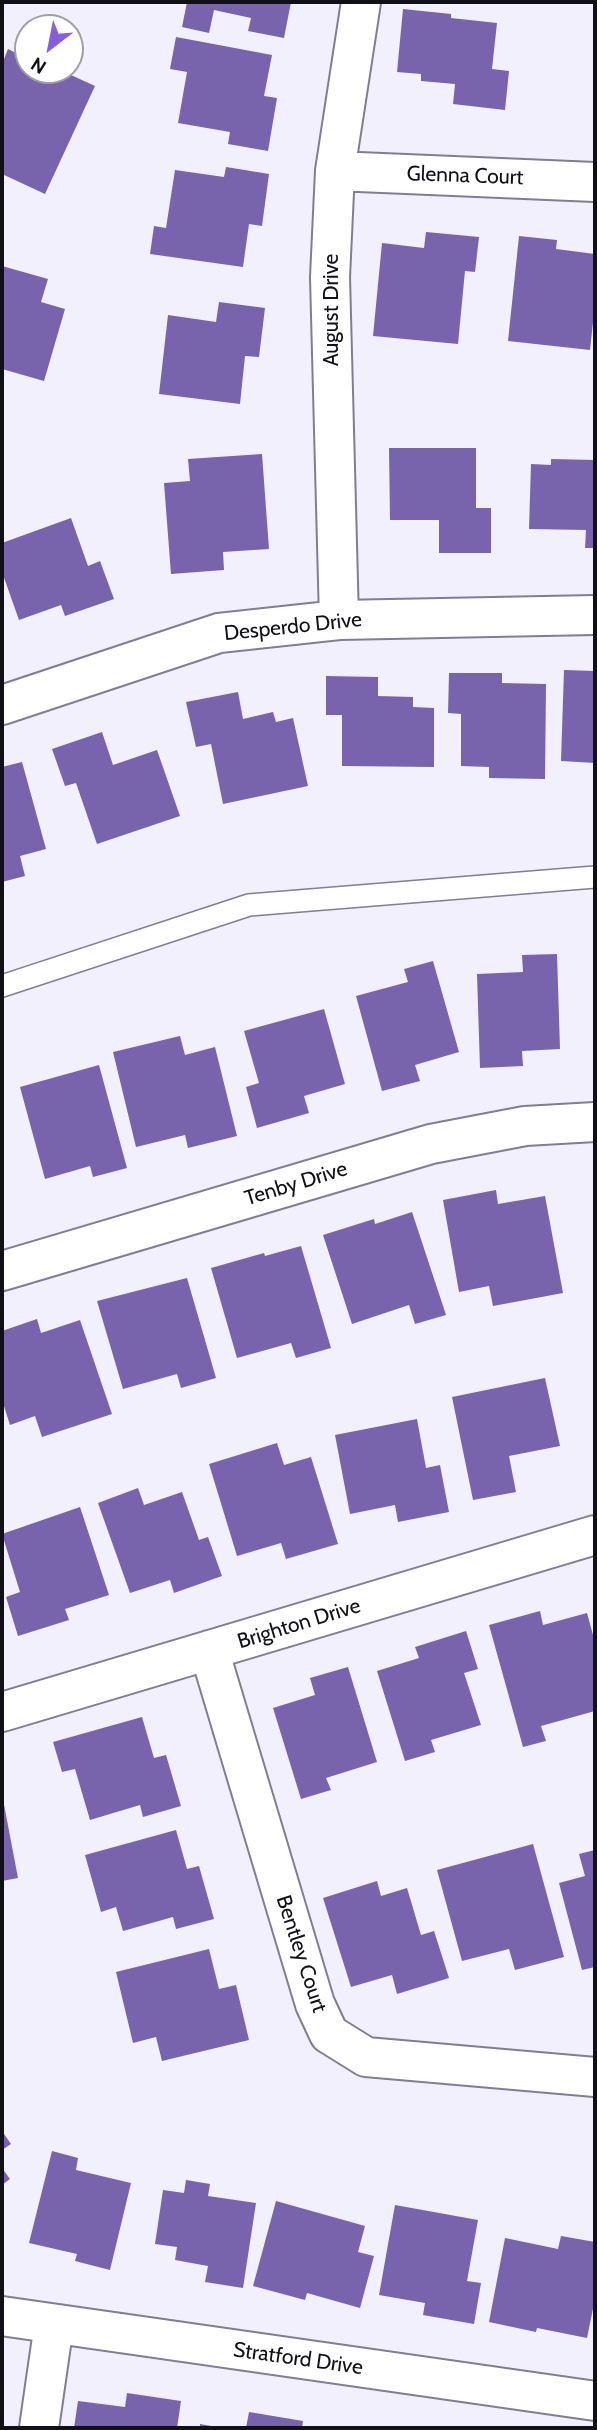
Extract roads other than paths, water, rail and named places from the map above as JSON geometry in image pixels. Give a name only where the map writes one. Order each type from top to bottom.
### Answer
[{"type":"street","name":"August Drive","points":[[339,620],[330,277],[335,171],[360,2]]},
{"type":"street","name":"Glenna Court","points":[[335,171],[595,182]]},
{"type":"street","name":"Desperdo Drive","points":[[2,705],[219,634],[339,620],[595,615]]},
{"type":"street","name":"Tenby Drive","points":[[2,1271],[431,1144],[525,1126],[595,1122]]},
{"type":"street","name":"Brighton Drive","points":[[2,1712],[595,1535]]},
{"type":"street","name":"Bentley Court","points":[[209,1650],[315,2004],[329,2034],[366,2057],[595,2077]]},
{"type":"street","name":"Stratford Drive","points":[[2,2316],[595,2401]]},
{"type":"street","points":[[39,2428],[54,2324]]},
{"type":"lane","points":[[2,986],[249,905],[595,877]]}]
